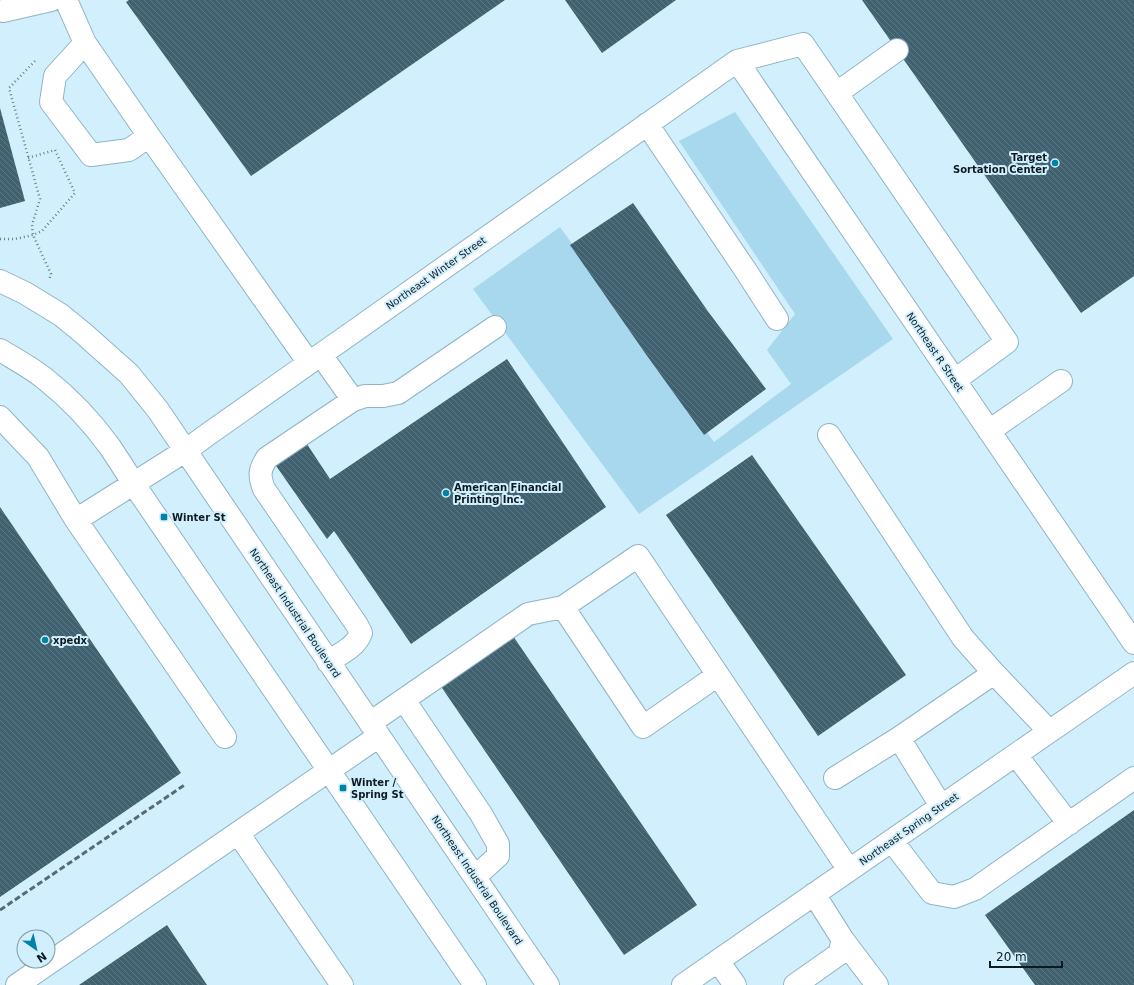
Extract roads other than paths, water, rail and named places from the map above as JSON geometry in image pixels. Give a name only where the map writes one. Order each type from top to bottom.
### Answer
[{"type":"street","points":[[3,11],[51,0]]},
{"type":"street","points":[[66,0],[85,43],[149,136],[315,359],[353,400]]},
{"type":"street","points":[[85,43],[55,76],[51,102],[91,155],[129,150],[149,136]]},
{"type":"street","points":[[737,61],[803,44],[837,93],[1007,342],[955,380]]},
{"type":"street","points":[[837,93],[897,50]]},
{"type":"street","name":"Northeast Winter Street","points":[[76,520],[185,451],[737,61]]},
{"type":"street","name":"Northeast R Street","points":[[737,61],[1134,643]]},
{"type":"street","points":[[646,124],[777,319]]},
{"type":"street","name":"Northeast Industrial Boulevard","points":[[0,281],[25,293],[61,315],[106,352],[129,374],[158,410],[548,985]]},
{"type":"street","points":[[328,662],[353,645],[359,639],[361,633],[264,489],[260,479],[262,464],[267,458],[353,400],[365,396],[383,396],[398,393],[495,327]]},
{"type":"street","points":[[0,350],[44,378],[87,419],[110,447],[475,985]]},
{"type":"street","points":[[989,431],[1061,381]]},
{"type":"street","points":[[0,417],[38,457],[76,520],[225,737]]},
{"type":"street","points":[[829,435],[963,638],[1049,731]]},
{"type":"street","points":[[17,985],[330,770],[404,700],[528,614],[563,607],[638,556],[849,870]]},
{"type":"street","points":[[563,607],[643,727],[718,675]]},
{"type":"street","name":"Northeast Spring Street","points":[[684,985],[1134,672]]},
{"type":"street","points":[[835,778],[899,738],[994,673]]},
{"type":"street","points":[[404,700],[481,814],[498,844],[498,856],[475,877]]},
{"type":"street","points":[[899,738],[941,806]]},
{"type":"street","points":[[1016,755],[1069,824]]},
{"type":"street","points":[[892,841],[932,893],[954,897],[975,889],[1134,778]]},
{"type":"street","points":[[238,833],[342,985]]},
{"type":"street","points":[[814,894],[843,940],[877,985]]},
{"type":"street","points":[[795,985],[839,954],[843,940]]},
{"type":"street","points":[[718,961],[735,985]]},
{"type":"railway","points":[[0,910],[186,784]]},
{"type":"place","name":"Target Sortation Center","points":[[1055,163]]},
{"type":"place","name":"American Financial Printing Inc.","points":[[446,493]]},
{"type":"place","name":"Winter St","points":[[164,517]]},
{"type":"place","name":"xpedx","points":[[45,640]]},
{"type":"place","name":"Winter / Spring St","points":[[343,788]]}]
